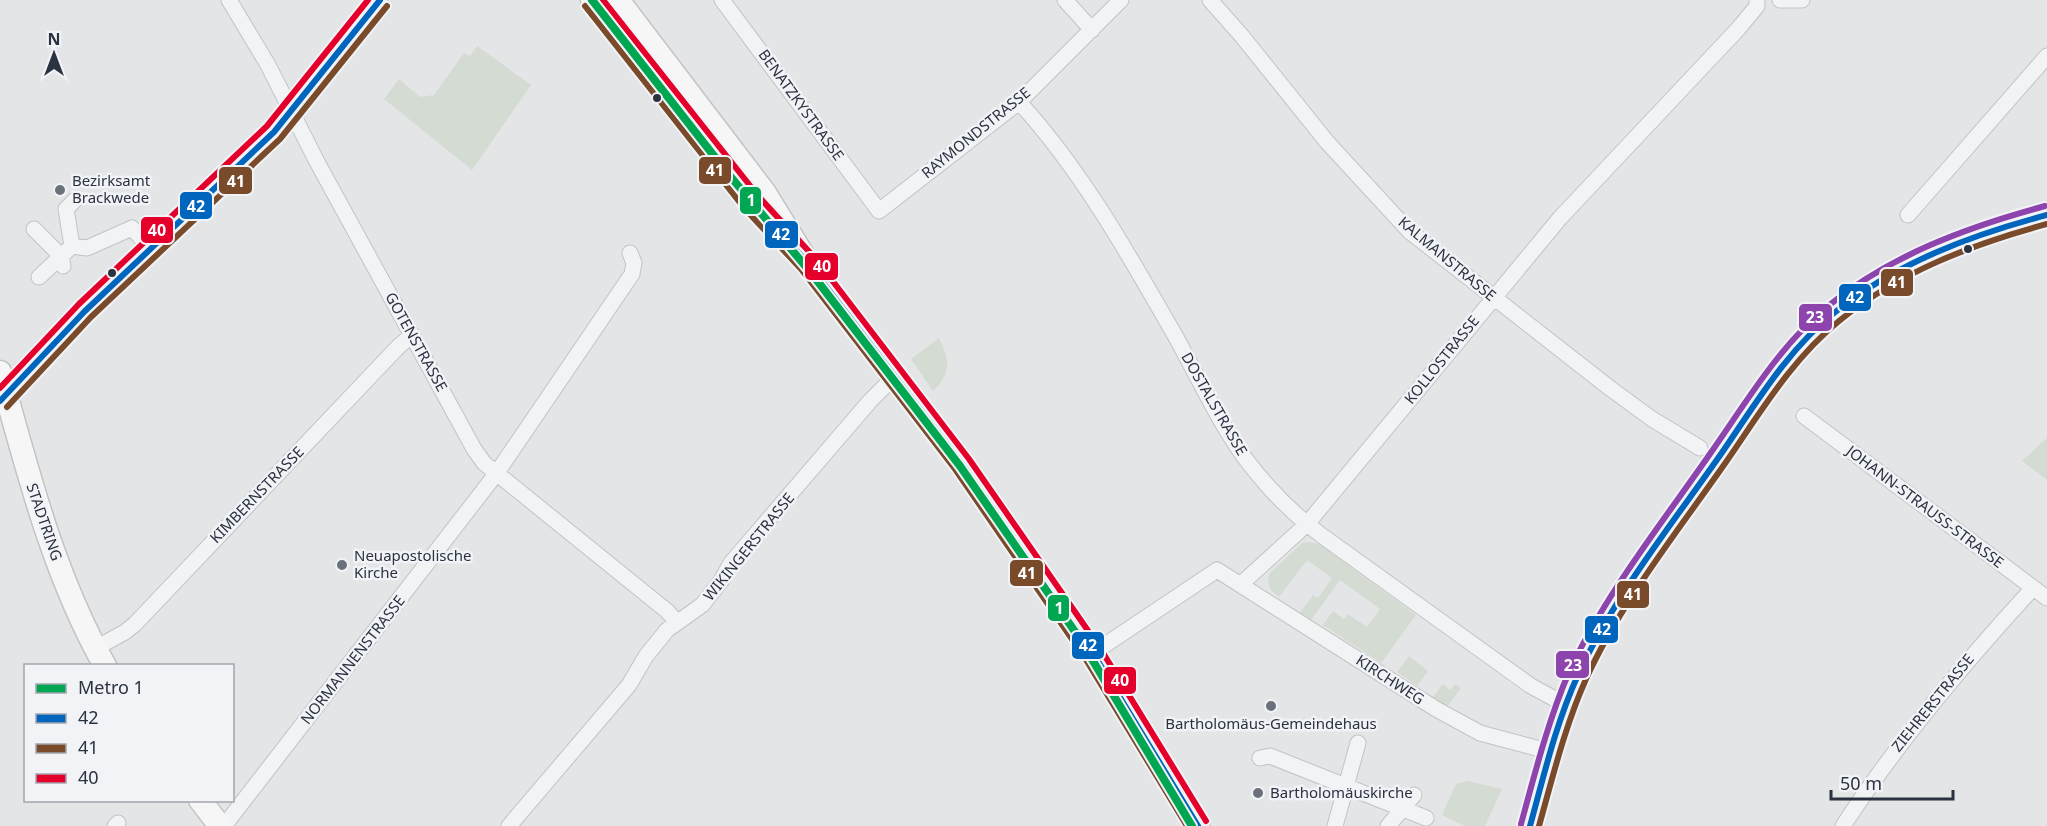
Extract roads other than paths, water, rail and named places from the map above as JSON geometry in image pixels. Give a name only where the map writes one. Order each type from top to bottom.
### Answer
[{"type":"street","name":"GOTENSTRASSE","points":[[229,0],[268,65],[412,335],[474,449],[484,463],[667,611],[677,622]]},
{"type":"street","points":[[3,398],[85,311],[274,132],[381,0]]},
{"type":"street","points":[[592,0],[752,203],[808,263],[962,464],[1093,653],[1198,826]]},
{"type":"street","points":[[618,0],[765,193],[808,263]]},
{"type":"street","name":"BENATZKYSTRASSE","points":[[722,0],[879,211]]},
{"type":"street","points":[[1065,0],[1092,30]]},
{"type":"street","name":"RAYMONDSTRASSE","points":[[879,211],[1018,102],[1121,0]]},
{"type":"street","name":"KALMANSTRASSE","points":[[1210,0],[1327,142],[1409,231],[1619,395],[1652,419],[1700,448]]},
{"type":"street","name":"KOLLOSTRASSE","points":[[1241,584],[1306,524],[1560,218],[1749,16],[1759,0]]},
{"type":"street","points":[[1780,0],[1802,0]]},
{"type":"street","points":[[1908,215],[2047,56]]},
{"type":"street","name":"DOSTALSTRASSE","points":[[1018,102],[1066,159],[1117,239],[1237,446],[1276,494],[1306,524],[1530,686],[1566,705]]},
{"type":"street","points":[[59,273],[64,268],[67,251],[66,209],[76,199]]},
{"type":"street","points":[[1530,826],[1566,705],[1588,655],[1618,603],[1767,390],[1816,329],[1854,297],[1876,283],[1943,249],[1993,230],[2047,215]]},
{"type":"street","points":[[39,277],[67,251],[87,248],[132,228],[150,248]]},
{"type":"street","points":[[34,229],[67,251]]},
{"type":"street","name":"NORMANNENSTRASSE","points":[[222,826],[496,474],[632,274],[634,263],[630,253]]},
{"type":"street","name":"KIMBERNSTRASSE","points":[[100,657],[115,639],[135,624],[398,346],[412,335]]},
{"type":"street","name":"STADTRING","points":[[0,372],[3,398],[53,553],[100,657]]},
{"type":"street","name":"WIKINGERSTRASSE","points":[[509,826],[629,685],[650,650],[667,630],[702,605],[721,581],[731,563],[870,401],[895,376]]},
{"type":"street","name":"JOHANN-STRAUSS-STRASSE","points":[[1804,416],[2047,598]]},
{"type":"street","points":[[1093,653],[1217,570],[1241,584]]},
{"type":"street","name":"KIRCHWEG","points":[[1241,584],[1436,709],[1470,728],[1494,737],[1551,752]]},
{"type":"street","name":"ZIEHRERSTRASSE","points":[[1843,826],[1874,778],[1909,733],[1974,652],[2033,588]]},
{"type":"street","points":[[1335,826],[1358,743]]},
{"type":"street","points":[[1260,758],[1270,756],[1426,818]]},
{"type":"street","points":[[1388,826],[1414,795]]},
{"type":"street","points":[[201,802],[222,826]]},
{"type":"metro line","name":"1","points":[[592,0],[725,170],[812,274],[960,466],[1078,636],[1192,826]]},
{"type":"place","name":"Bezirksamt Brackwede","points":[[60,190]]},
{"type":"place","name":"Neuapostolische Kirche","points":[[342,565]]},
{"type":"place","name":"Bartholomäus-Gemeindehaus","points":[[1271,706]]},
{"type":"place","name":"Bartholomäuskirche","points":[[1258,793]]}]
